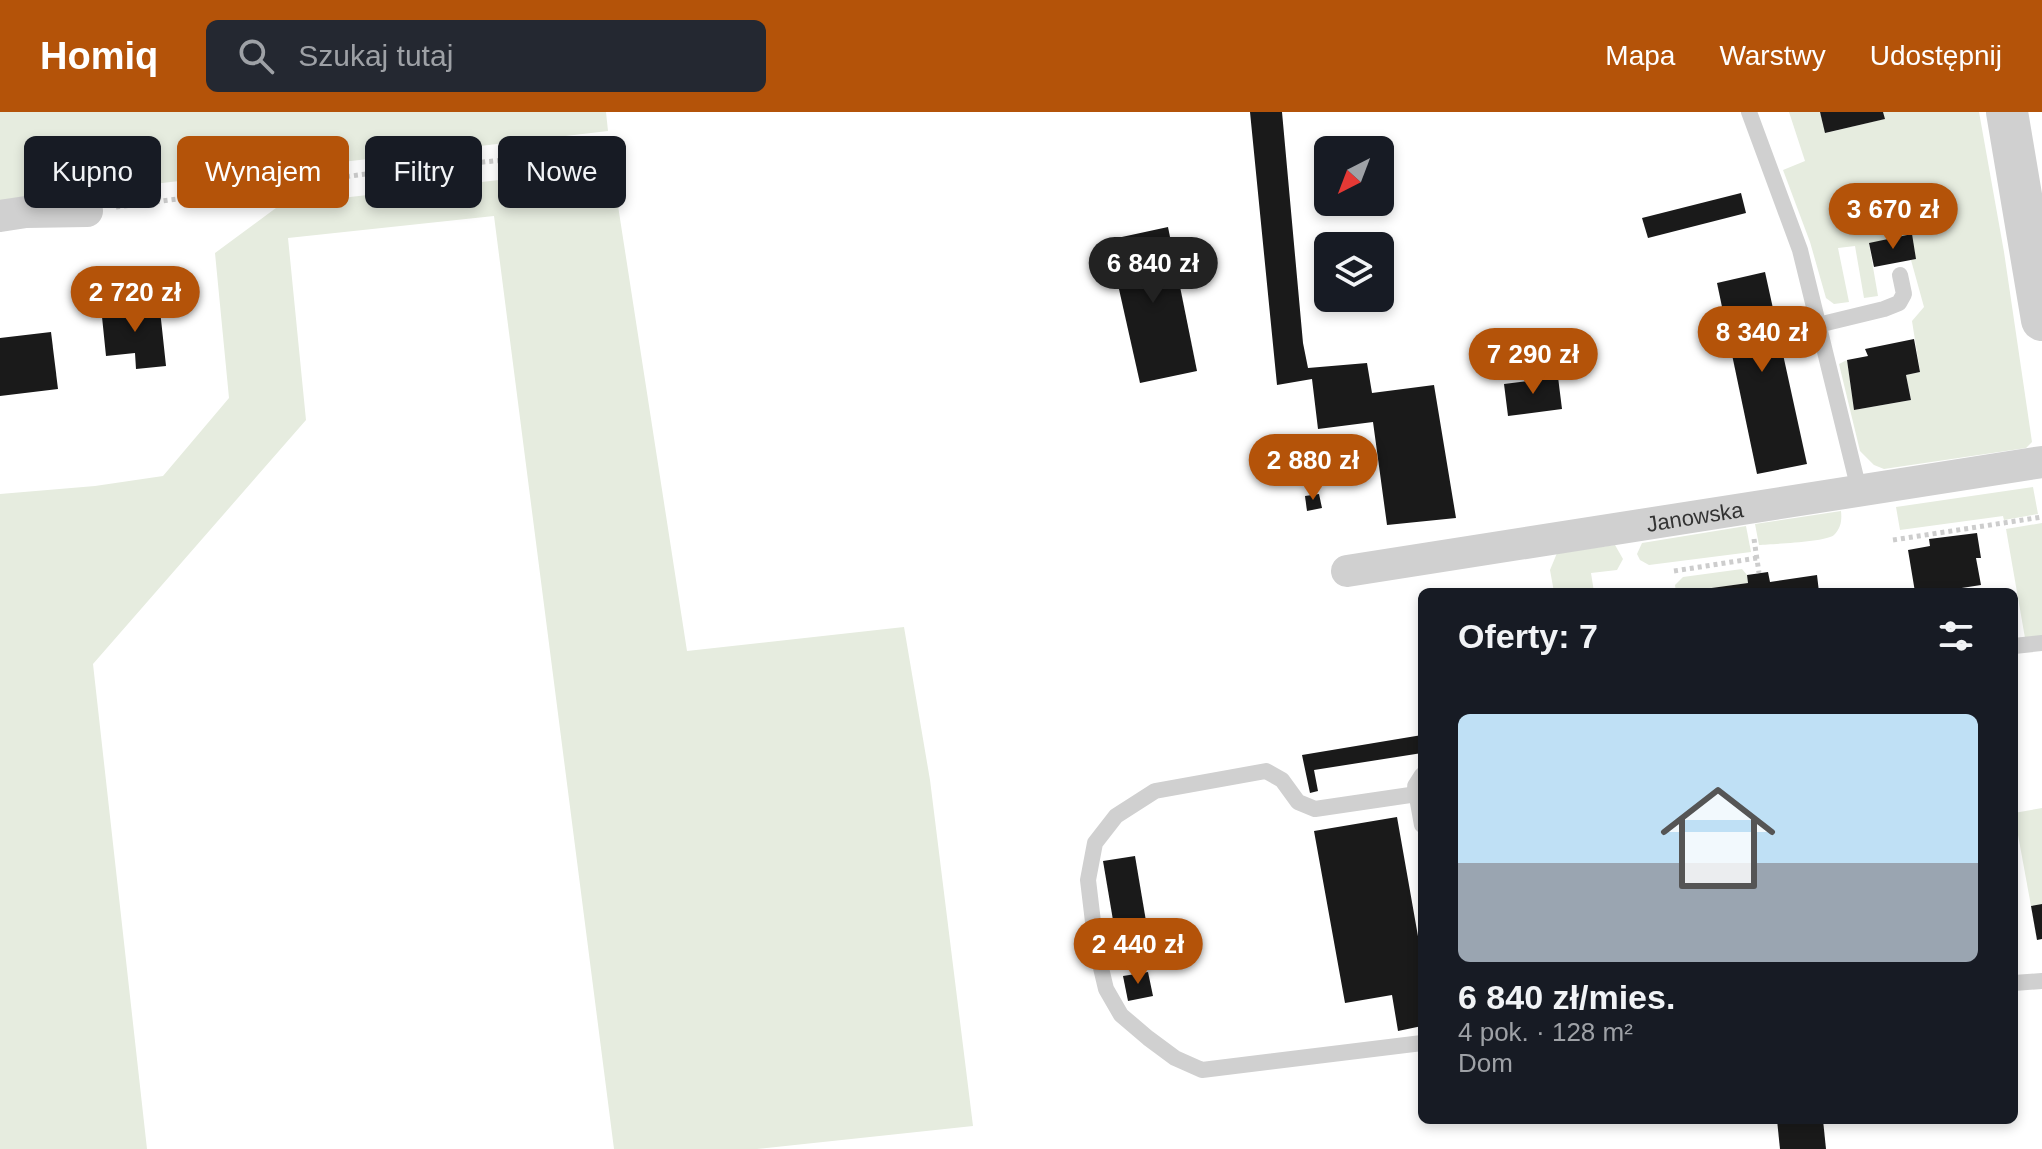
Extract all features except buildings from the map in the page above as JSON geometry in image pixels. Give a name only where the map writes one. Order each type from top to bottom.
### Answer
[{"type":"street","points":[[2007,112],[2042,320]]},
{"type":"street","points":[[0,216],[26,212],[87,211]]},
{"type":"street","name":"Janowska","points":[[1347,571],[2042,462]]},
{"type":"lane","points":[[1749,112],[1800,250],[1859,490]]},
{"type":"lane","points":[[1818,325],[1899,303],[1904,294],[1900,275]]},
{"type":"lane","points":[[2018,646],[2042,643]]},
{"type":"lane","points":[[1417,794],[1315,809],[1298,802],[1282,780],[1266,771],[1155,791],[1116,816],[1095,843],[1088,880],[1096,947],[1106,989],[1121,1015],[1175,1058],[1202,1070],[1418,1043]]},
{"type":"lane","points":[[1418,781],[1415,786],[1418,800]]},
{"type":"lane","points":[[2018,980],[2042,981]]},
{"type":"path","points":[[87,211],[389,171],[498,161]]},
{"type":"path","points":[[1893,540],[2042,517]]},
{"type":"path","points":[[1753,530],[1759,573]]},
{"type":"path","points":[[1674,571],[1757,558]]},
{"type":"shaded area","points":[[0,112],[606,112],[608,131],[565,136],[498,136],[498,144],[482,146],[482,136],[365,136],[365,159],[349,161],[349,136],[177,136],[177,181],[161,183],[161,136],[24,136],[24,199],[0,202]]},
{"type":"shaded area","points":[[1789,112],[1820,112],[1826,133],[1884,119],[1883,112],[1979,112],[2004,252],[2032,442],[2026,448],[1884,469],[1874,465],[1860,451],[1839,364],[1847,360],[1854,410],[1911,400],[1906,375],[1920,372],[1912,321],[1924,307],[1911,260],[1916,259],[1869,244],[1878,296],[1864,298],[1855,246],[1838,248],[1849,302],[1834,304],[1826,298],[1810,242],[1783,170],[1805,161]]},
{"type":"shaded area","points":[[498,180],[498,208],[618,208],[687,651],[904,627],[930,780],[973,1126],[757,1149],[614,1149],[494,216],[288,238],[306,420],[93,664],[147,1149],[0,1149],[0,494],[95,486],[163,476],[229,398],[215,253],[276,208],[349,208],[349,197],[365,195],[365,208],[482,208],[482,182]]},
{"type":"shaded area","points":[[2033,487],[2038,514],[1900,530],[1896,507]]},
{"type":"shaded area","points":[[1841,511],[1840,527],[1834,535],[1759,545],[1755,524]]},
{"type":"shaded area","points":[[2042,523],[2042,637],[2025,638],[2006,529]]},
{"type":"shaded area","points":[[1746,526],[1751,552],[1649,565],[1637,554],[1642,543]]},
{"type":"shaded area","points":[[1615,545],[1623,559],[1617,570],[1591,573],[1593,588],[1553,588],[1550,570],[1557,553]]},
{"type":"shaded area","points":[[1742,569],[1748,583],[1712,588],[1675,588],[1683,577]]},
{"type":"shaded area","points":[[2042,808],[2042,904],[2031,906],[2018,835],[2018,812]]}]
